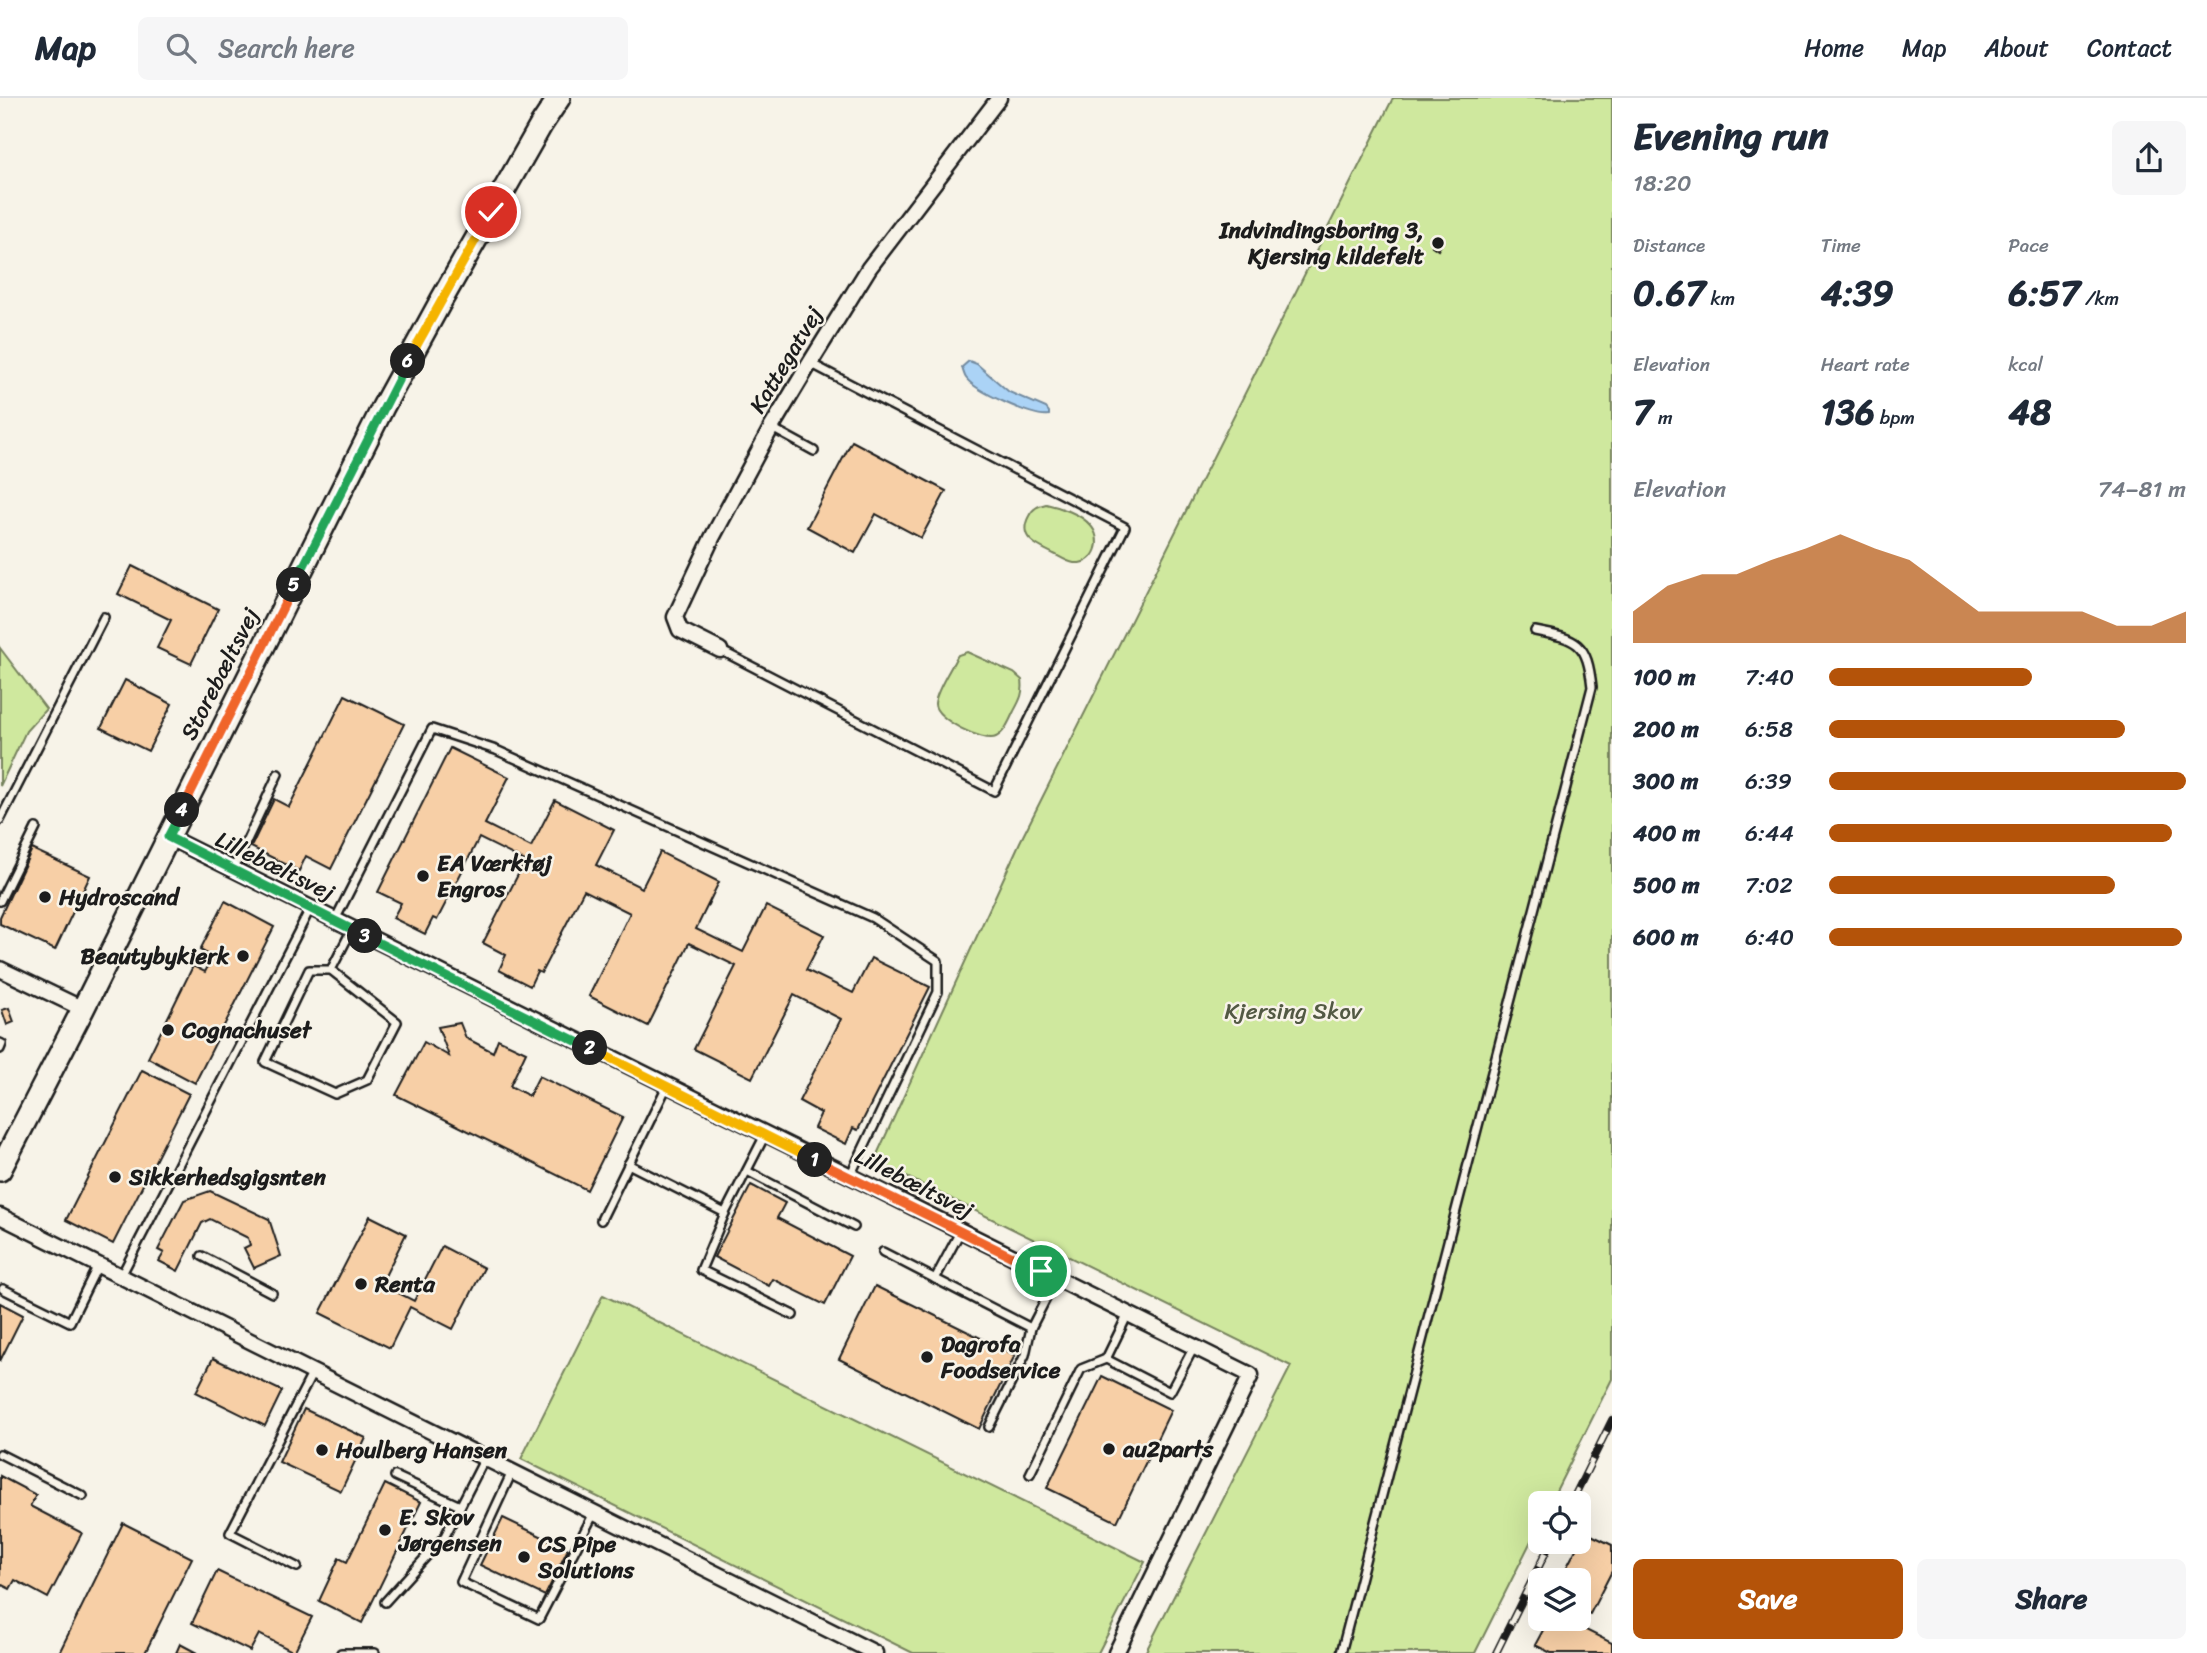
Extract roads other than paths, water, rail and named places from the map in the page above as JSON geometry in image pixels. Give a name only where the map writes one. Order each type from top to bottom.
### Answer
[{"type":"street","name":"Storebæltsvej","points":[[0,1170],[383,407],[448,288],[559,98]]},
{"type":"street","name":"Kattegatvej","points":[[720,650],[680,630],[675,617],[712,538],[771,428],[869,268],[999,98]]},
{"type":"street","name":"Lillebæltsvej","points":[[168,837],[1251,1375],[1116,1653]]},
{"type":"street","points":[[0,969],[83,1009]]},
{"type":"street","points":[[0,1216],[875,1653]]},
{"type":"lane","points":[[720,650],[994,791],[1125,527],[810,363]]},
{"type":"lane","points":[[771,428],[814,451]]},
{"type":"lane","points":[[0,820],[104,617]]},
{"type":"lane","points":[[1341,1653],[1592,687],[1589,663],[1576,643],[1535,631]]},
{"type":"lane","points":[[335,921],[432,729],[496,750],[873,918],[938,961],[938,992],[849,1177]]},
{"type":"lane","points":[[233,870],[278,774]]},
{"type":"lane","points":[[0,901],[36,828]]},
{"type":"lane","points":[[120,1276],[310,909]]},
{"type":"lane","points":[[331,970],[352,929]]},
{"type":"lane","points":[[309,970],[331,970],[397,1022],[367,1080],[335,1094],[265,1062],[309,970]]},
{"type":"lane","points":[[0,1043],[0,1049]]},
{"type":"lane","points":[[601,1220],[667,1086]]},
{"type":"lane","points":[[765,1135],[725,1213],[701,1269],[793,1315]]},
{"type":"lane","points":[[628,1164],[725,1213]]},
{"type":"lane","points":[[747,1171],[854,1227]]},
{"type":"lane","points":[[935,1279],[960,1232]]},
{"type":"lane","points":[[883,1252],[1031,1328]]},
{"type":"lane","points":[[202,1256],[272,1293]]},
{"type":"lane","points":[[3,1289],[70,1322],[98,1265]]},
{"type":"lane","points":[[989,1427],[1025,1355],[1031,1328],[1056,1278]]},
{"type":"lane","points":[[1030,1474],[1081,1369],[1106,1359],[1128,1314]]},
{"type":"lane","points":[[1106,1359],[1170,1392],[1194,1347]]},
{"type":"lane","points":[[298,1567],[230,1533],[313,1373]]},
{"type":"lane","points":[[0,1454],[83,1496]]},
{"type":"lane","points":[[386,1602],[445,1536],[485,1458]]},
{"type":"lane","points":[[512,1472],[461,1582],[539,1619],[594,1513]]},
{"type":"lane","points":[[394,1476],[460,1506]]},
{"type":"lane","points":[[341,1653],[375,1653]]},
{"type":"water","points":[[969,361],[977,364],[1009,392],[1046,408],[1049,415],[1019,408],[981,390],[964,374],[962,367]]},
{"type":"railway","points":[[1577,1491],[1612,1420]]},
{"type":"railway","points":[[1496,1653],[1545,1554]]},
{"type":"place","name":"Indvindingsboring 3, Kjersing kildefelt","points":[[1438,243]]},
{"type":"place","name":"EA Værktøj Engros","points":[[423,876]]},
{"type":"place","name":"Hydroscand","points":[[45,897]]},
{"type":"place","name":"Beautybykierk","points":[[243,956]]},
{"type":"place","name":"Cognachuset","points":[[168,1030]]},
{"type":"place","name":"Sikkerhedsgigsnten","points":[[115,1177]]},
{"type":"place","name":"Renta","points":[[361,1284]]},
{"type":"place","name":"Dagrofa Foodservice","points":[[927,1357]]},
{"type":"place","name":"au2parts","points":[[1109,1449]]},
{"type":"place","name":"Houlberg Hansen","points":[[322,1450]]},
{"type":"place","name":"E. Skov Jørgensen","points":[[385,1530]]},
{"type":"place","name":"CS Pipe Solutions","points":[[524,1557]]},
{"type":"park label","name":"Kjersing Skov","points":[[1293,1011]]}]
